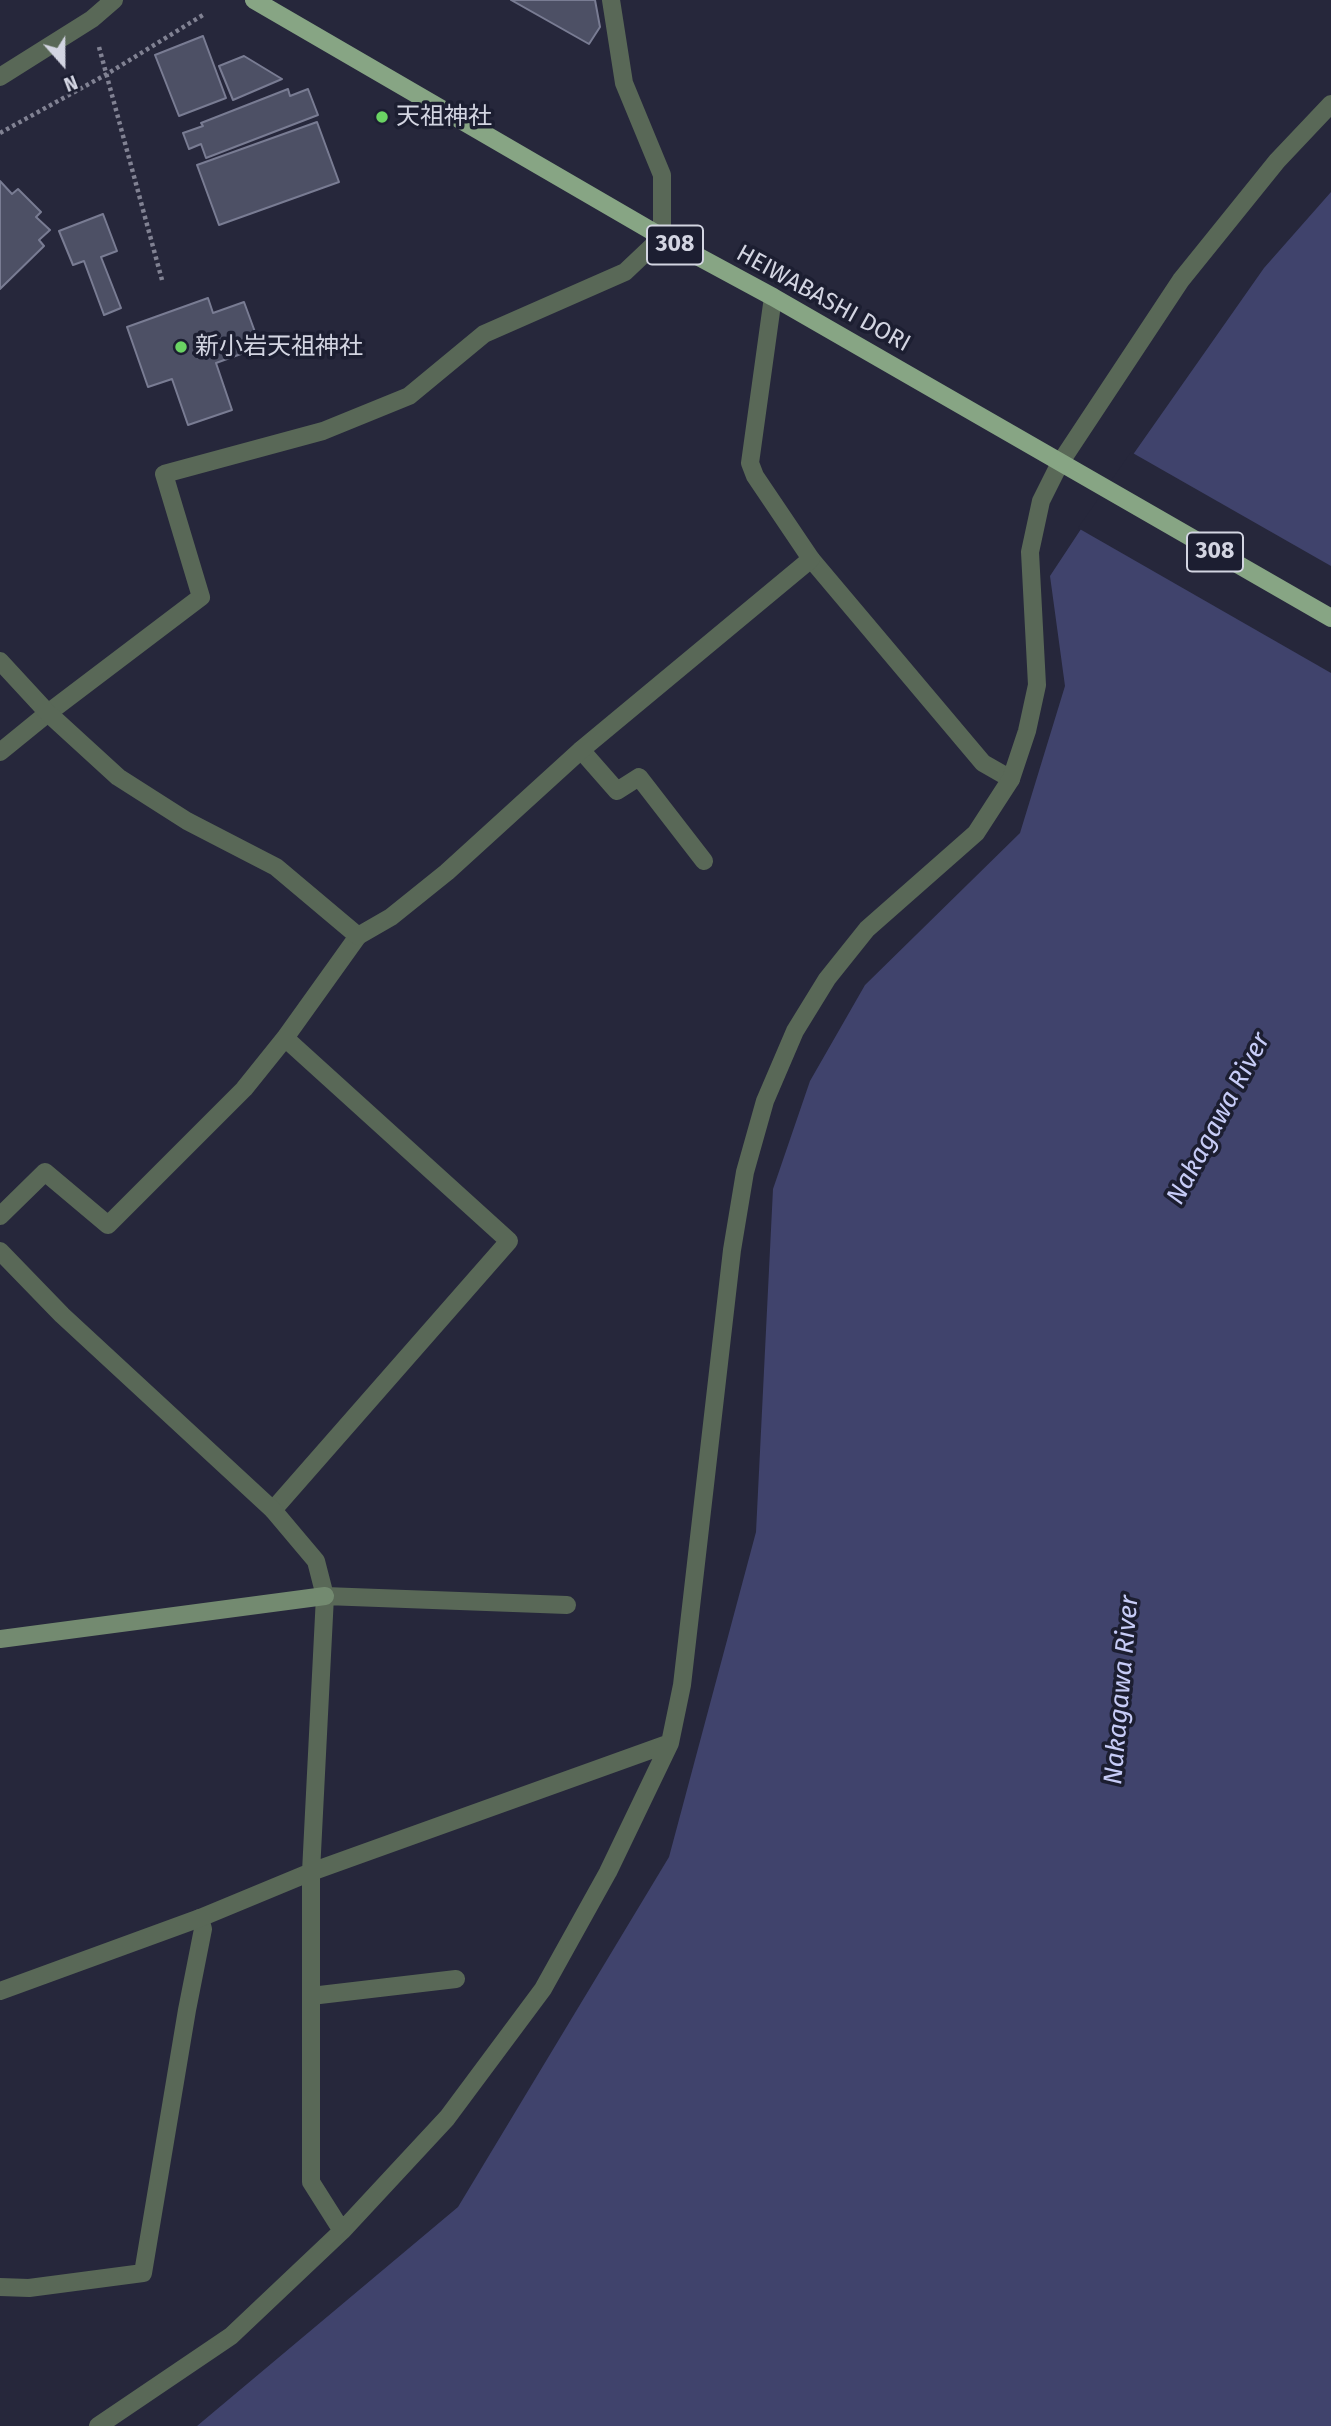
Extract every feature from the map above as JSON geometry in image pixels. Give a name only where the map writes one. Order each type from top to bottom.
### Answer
[{"type":"main road","name":"HEIWABASHI DORI","points":[[254,0],[662,237],[773,297],[1331,618]]},
{"type":"street","points":[[0,77],[92,19],[114,0]]},
{"type":"street","points":[[0,752],[201,597],[164,474],[323,431],[410,396],[484,334],[625,272],[662,237],[662,174],[624,83],[611,0]]},
{"type":"street","points":[[98,2426],[231,2336],[342,2231],[447,2118],[542,1989],[608,1872],[670,1743],[682,1685],[732,1250],[745,1172],[765,1101],[795,1031],[827,979],[867,929],[976,833],[1011,779],[1027,731],[1037,685],[1030,552],[1041,500],[1060,463],[1181,280],[1277,161],[1331,104]]},
{"type":"street","points":[[773,297],[750,463],[755,476],[811,559],[983,763],[1011,779]]},
{"type":"street","points":[[0,1216],[44,1172],[108,1225],[244,1089],[285,1038],[358,936],[391,917],[447,873],[581,750],[811,559]]},
{"type":"street","points":[[0,661],[48,713],[118,777],[187,821],[276,867],[358,936]]},
{"type":"street","points":[[581,750],[617,791],[639,777],[704,861]]},
{"type":"street","points":[[273,1510],[509,1241],[285,1038]]},
{"type":"street","points":[[0,1251],[62,1315],[273,1510],[316,1561],[325,1596],[311,1872],[311,2182],[342,2231]]},
{"type":"street","points":[[0,1639],[325,1596],[567,1605]]},
{"type":"street","points":[[0,1991],[200,1917],[311,1872],[670,1743]]},
{"type":"street","points":[[0,2287],[29,2288],[143,2273],[203,1929],[200,1917]]},
{"type":"street","points":[[311,1996],[456,1979]]},
{"type":"path","points":[[0,133],[107,74],[203,15]]},
{"type":"path","points":[[92,19],[162,280]]},
{"type":"water","name":"Nakagawa River","points":[[1331,192],[1331,2426],[197,2426],[458,2207],[669,1857],[756,1532],[773,1189],[810,1081],[865,985],[1020,833],[1065,686],[1050,576],[1264,268]]},
{"type":"pier","points":[[1131,452],[1331,566],[1331,673],[1078,528]]},
{"type":"building","points":[[511,0],[595,0],[600,27],[589,44]]},
{"type":"building","points":[[203,36],[226,98],[179,116],[155,55]]},
{"type":"building","points":[[244,56],[282,79],[233,100],[219,66]]},
{"type":"building","points":[[288,89],[290,96],[308,89],[318,115],[206,158],[201,144],[189,149],[183,133],[203,126],[201,123]]},
{"type":"building","points":[[317,122],[339,182],[219,225],[197,165]]},
{"type":"building","points":[[0,181],[12,194],[18,189],[41,212],[36,217],[50,230],[39,240],[44,246],[0,289]]},
{"type":"building","points":[[103,214],[117,251],[101,257],[121,308],[104,315],[84,261],[73,265],[59,231]]},
{"type":"building","points":[[208,298],[213,313],[244,302],[255,332],[246,335],[252,350],[216,363],[232,410],[188,425],[172,379],[148,387],[127,327]]},
{"type":"place","name":"天祖神社","points":[[382,117]]},
{"type":"place","name":"新小岩天祖神社","points":[[181,347]]}]
